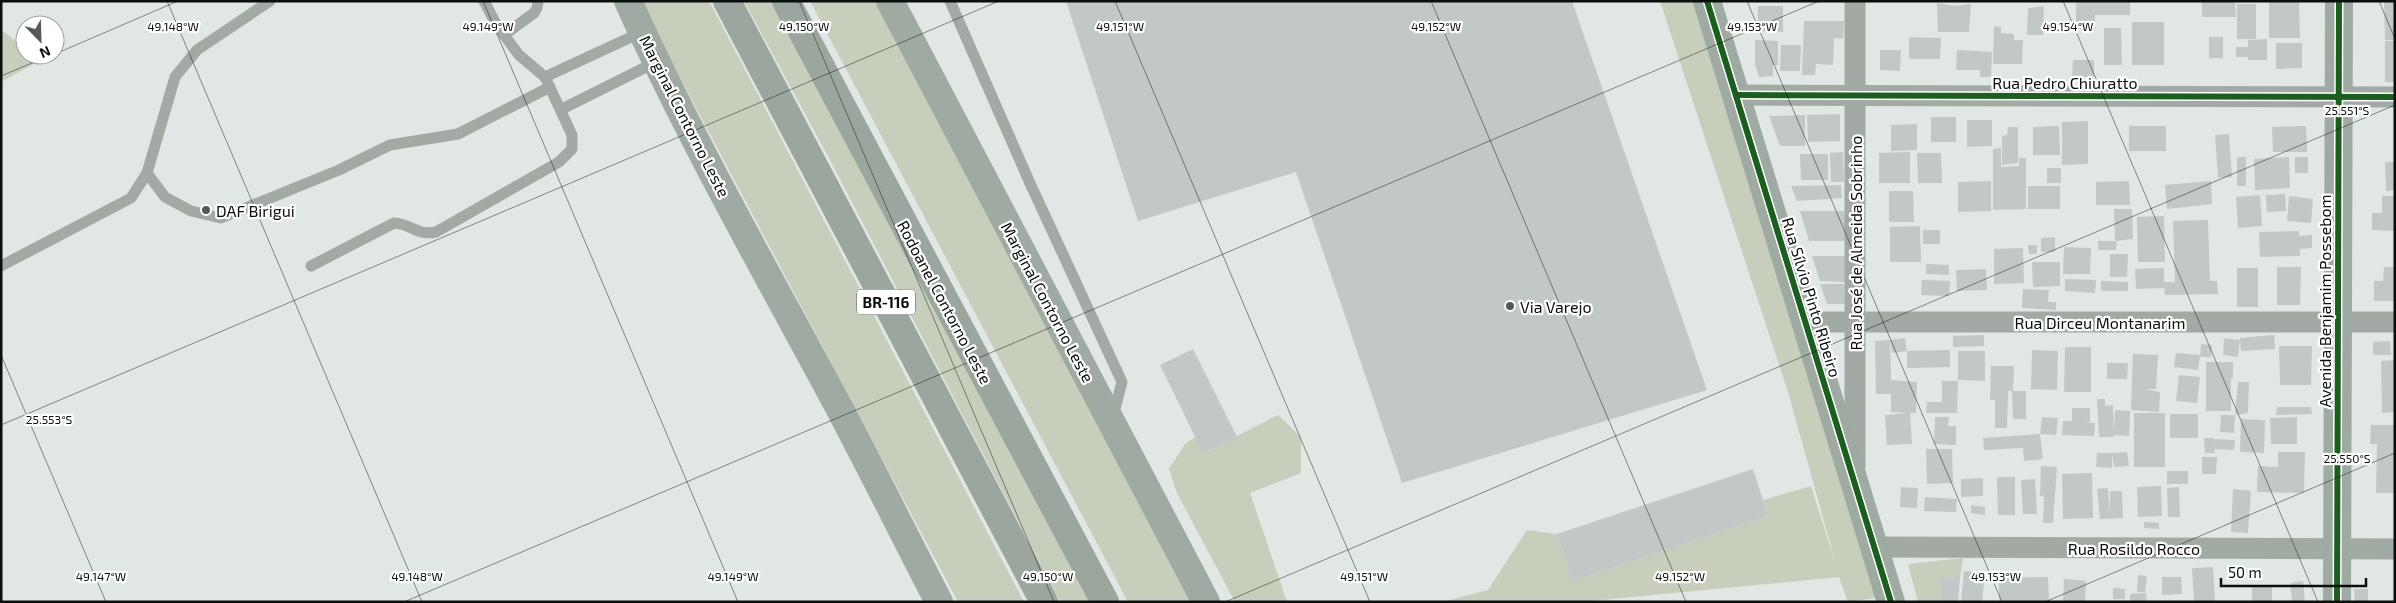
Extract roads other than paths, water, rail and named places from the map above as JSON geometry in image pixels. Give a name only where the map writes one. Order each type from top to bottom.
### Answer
[{"type":"highway","name":"BR-116","points":[[727,1],[1044,602]]},
{"type":"highway","name":"Rodoanel Contorno Leste","points":[[786,1],[1105,602]]},
{"type":"main road","name":"Marginal Contorno Leste","points":[[628,1],[656,62],[939,602]]},
{"type":"main road","name":"Marginal Contorno Leste","points":[[890,1],[1206,602]]},
{"type":"main road","name":"Rua Sílvio Pinto Ribeiro","points":[[1707,1],[1891,602]]},
{"type":"main road","name":"Avenida Benjamim Possebom","points":[[2337,602],[2338,1]]},
{"type":"street","name":"Rua José de Almeida Sobrinho","points":[[1855,1],[1855,484]]},
{"type":"street","name":"Rua Pedro Chiuratto","points":[[1736,95],[2395,97]]},
{"type":"street","name":"Rua Dirceu Montanarim","points":[[1805,322],[2395,322]]},
{"type":"street","name":"Rua Rosildo Rocco","points":[[1874,547],[2395,549]]},
{"type":"lane","points":[[1,266],[130,198],[147,173],[175,77],[198,50],[270,1]]},
{"type":"lane","points":[[311,266],[394,223],[401,223],[424,234],[436,232],[559,162],[572,149],[572,136],[562,109],[548,82],[519,55],[504,35],[484,1]]},
{"type":"lane","points":[[504,35],[534,13],[538,1]]},
{"type":"lane","points":[[950,1],[1029,181],[1122,382],[1111,422]]},
{"type":"lane","points":[[147,173],[165,197],[190,211],[221,218],[339,170],[390,145],[458,134],[548,82],[642,32]]},
{"type":"lane","points":[[562,109],[656,62]]},
{"type":"place","name":"DAF Birigui","points":[[206,210]]},
{"type":"place","name":"Via Varejo","points":[[1510,306]]}]
